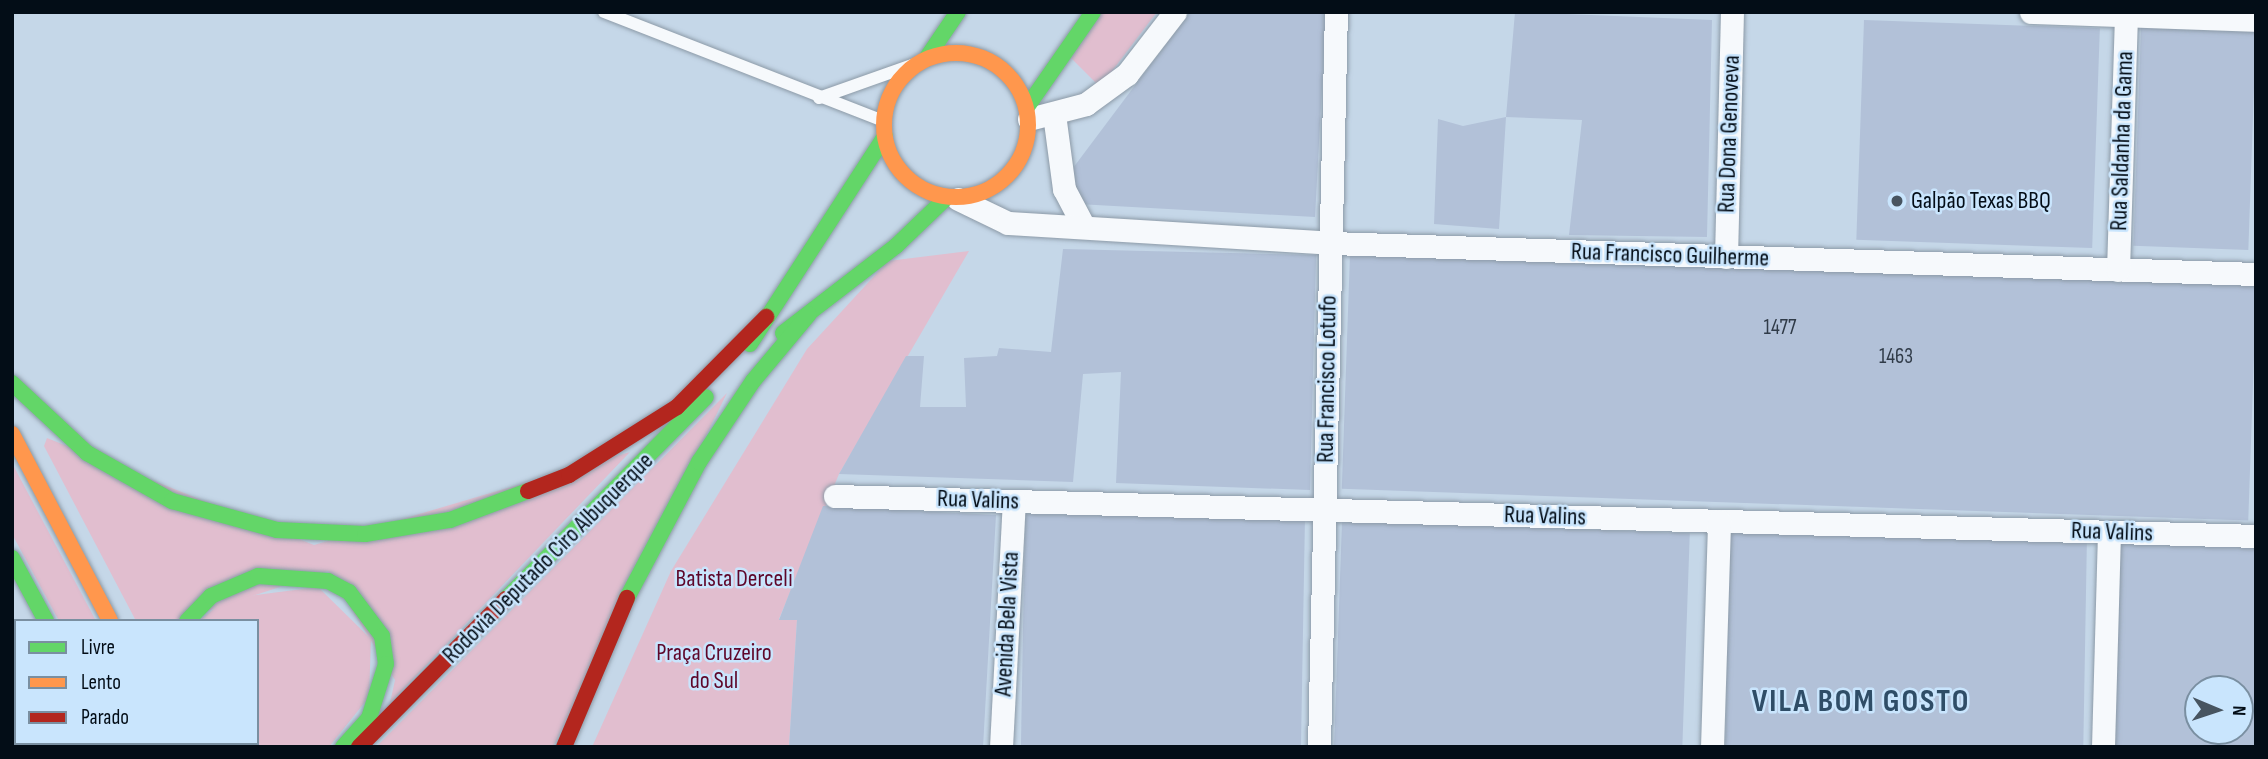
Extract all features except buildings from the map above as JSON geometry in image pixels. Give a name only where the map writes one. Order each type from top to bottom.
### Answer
[{"type":"main road","points":[[958,12],[922,61],[894,88],[884,129],[905,177],[952,198],[1000,184],[1016,167],[1028,113],[1093,12]]},
{"type":"main road","points":[[1059,26],[1065,53]]},
{"type":"main road","points":[[922,61],[972,54],[994,63],[1012,79],[1028,113]]},
{"type":"main road","name":"Rodovia Deputado Ciro Albuquerque","points":[[735,368],[884,129]]},
{"type":"main road","name":"Rodovia Deputado Ciro Albuquerque","points":[[359,747],[735,368],[809,314],[952,198]]},
{"type":"main road","points":[[564,747],[603,643],[699,461],[753,381],[809,314]]},
{"type":"main road","points":[[12,383],[88,453],[172,501],[277,530],[365,534],[450,520],[569,475],[677,407],[766,317]]},
{"type":"main road","points":[[12,434],[109,619]]},
{"type":"main road","points":[[12,558],[45,619]]},
{"type":"main road","points":[[189,619],[211,596],[258,576],[328,581],[349,592],[382,636],[386,664],[369,718],[343,747]]},
{"type":"street","points":[[1028,113],[1054,114],[1086,104],[1127,74],[1175,12]]},
{"type":"street","name":"Rua Francisco Lotufo","points":[[1319,747],[1336,12]]},
{"type":"street","name":"Rua Dona Genoveva","points":[[1726,257],[1732,12]]},
{"type":"street","points":[[2031,12],[2256,20]]},
{"type":"street","name":"Rua Saldanha da Gama","points":[[2118,270],[2126,14]]},
{"type":"street","points":[[1054,114],[1064,189],[1084,227]]},
{"type":"street","name":"Rua Francisco Guilherme","points":[[952,198],[1008,223],[1331,243],[2256,274]]},
{"type":"street","name":"Rua Valins","points":[[835,496],[2256,536]]},
{"type":"street","name":"Avenida Bela Vista","points":[[1001,747],[1014,501]]},
{"type":"street","points":[[1712,747],[1719,521]]},
{"type":"street","points":[[2103,747],[2109,532]]},
{"type":"lane","points":[[604,12],[819,98],[884,129]]},
{"type":"lane","points":[[819,98],[922,61]]},
{"type":"green space","points":[[1101,12],[1157,12],[1100,87],[1068,55]]},
{"type":"green space","name":"Praça Cruzeiro do Sul","points":[[969,251],[839,474],[779,619],[797,620],[789,747],[592,747],[671,571],[807,349],[888,261]]},
{"type":"green space","points":[[727,393],[553,747],[376,747]]},
{"type":"green space","points":[[47,438],[314,545],[630,452],[390,703],[395,680],[328,571],[183,619],[135,619],[44,446]]},
{"type":"green space","points":[[12,463],[95,619],[58,619],[12,534]]},
{"type":"green space","points":[[318,587],[371,639],[369,697],[329,747],[203,747],[259,745],[259,619],[201,619],[226,599]]},
{"type":"traffic: fast","points":[[926,59],[958,12]]},
{"type":"traffic: fast","points":[[1027,107],[1093,12]]},
{"type":"traffic: fast","points":[[750,344],[885,136]]},
{"type":"traffic: fast","points":[[783,333],[896,246],[946,198]]},
{"type":"traffic: fast","points":[[627,598],[699,462],[753,381],[809,314]]},
{"type":"traffic: fast","points":[[12,383],[87,453],[172,501],[277,530],[365,534],[450,520],[528,491]]},
{"type":"traffic: fast","points":[[506,599],[706,397]]},
{"type":"traffic: fast","points":[[12,558],[45,619]]},
{"type":"traffic: fast","points":[[189,619],[211,596],[258,576],[328,581],[349,592],[382,636],[386,664],[369,718],[343,747]]},
{"type":"traffic: slow","points":[[956,53],[984,58],[1007,74],[1023,97],[1028,125],[1023,153],[1007,176],[984,192],[956,197],[928,192],[905,176],[889,153],[884,125],[889,97],[905,74],[928,58],[956,53]]},
{"type":"traffic: slow","points":[[12,434],[109,619]]},
{"type":"traffic: jam","points":[[528,491],[569,475],[677,407],[766,317]]},
{"type":"traffic: jam","points":[[564,747],[627,598]]},
{"type":"traffic: jam","points":[[359,747],[506,599]]},
{"type":"place","name":"Galpão Texas BBQ","points":[[1897,201]]},
{"type":"district","name":"VILA BOM GOSTO","points":[[1861,702]]},
{"type":"park label","name":"Batista Derceli","points":[[734,579]]}]
